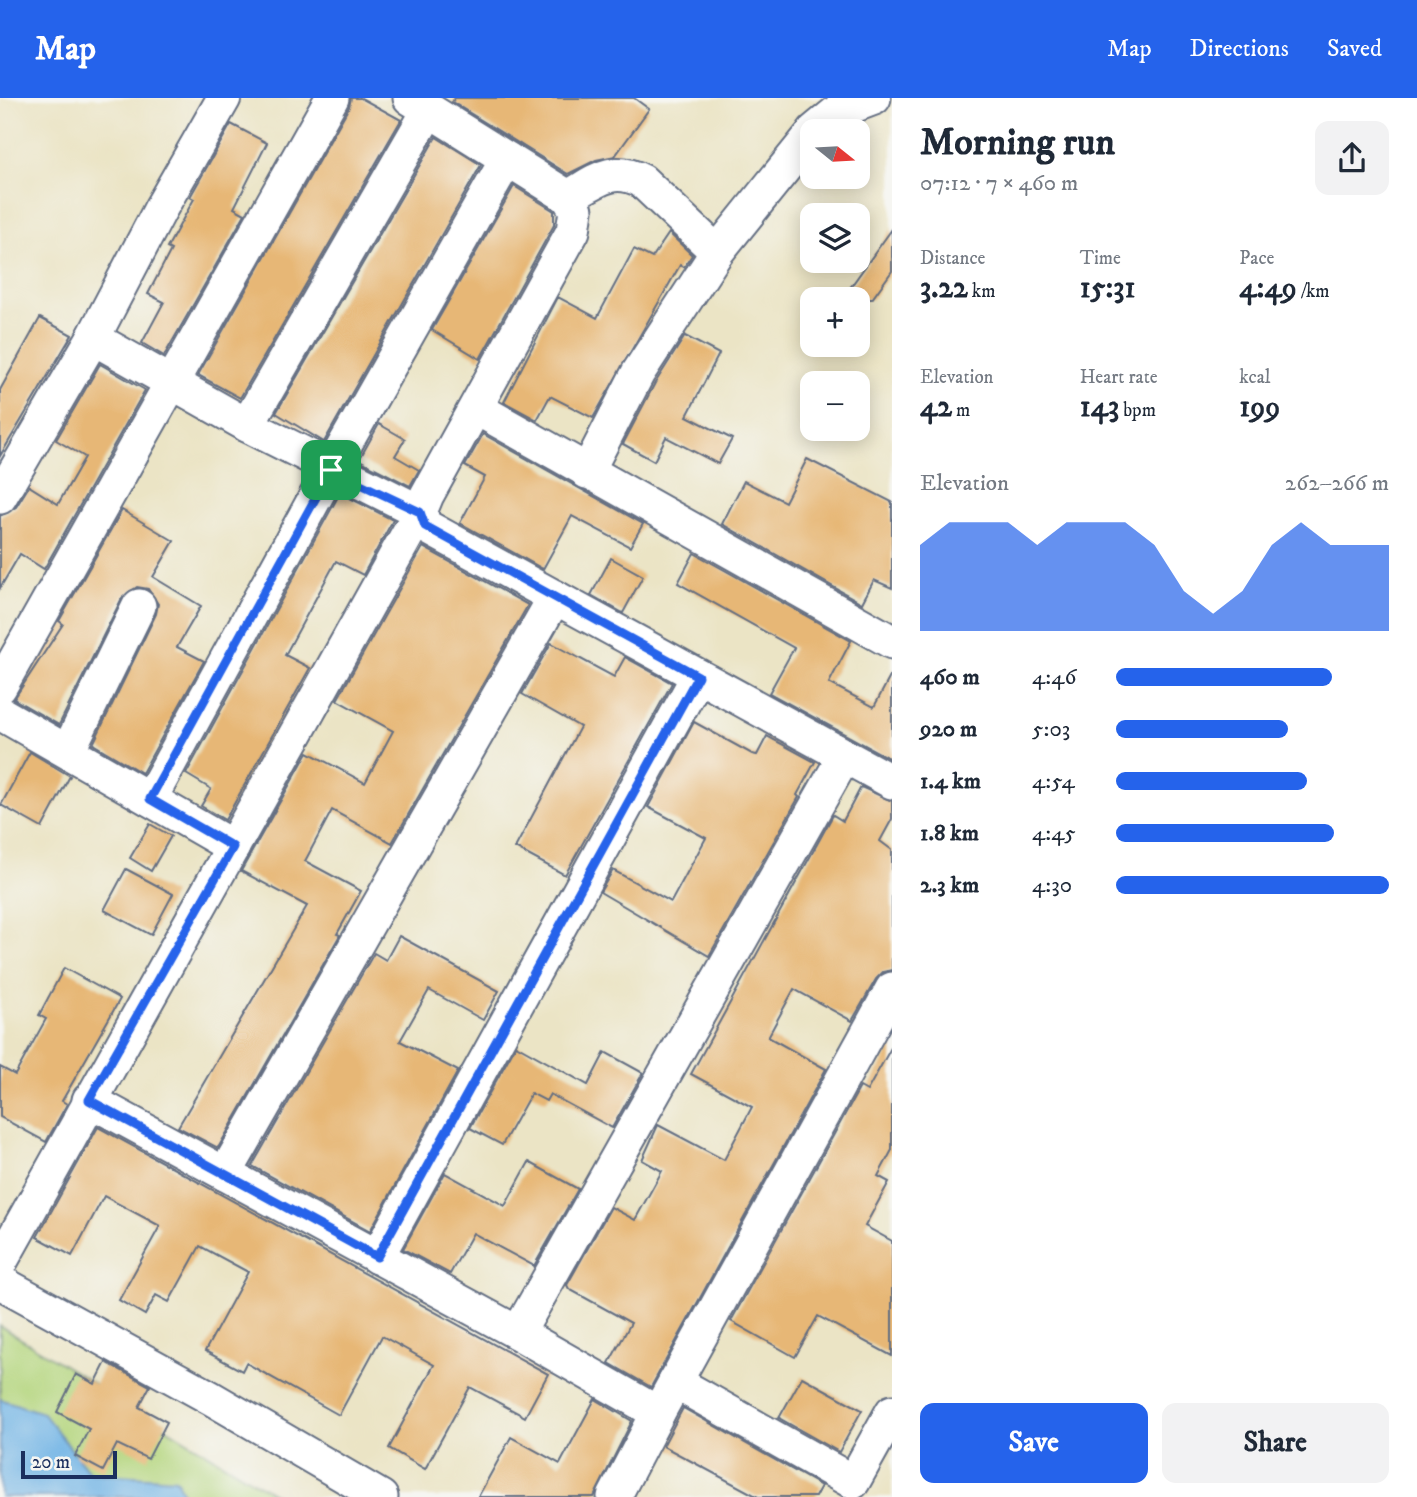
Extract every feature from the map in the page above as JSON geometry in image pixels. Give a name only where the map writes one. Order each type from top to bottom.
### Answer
[{"type":"street","points":[[0,498],[93,338],[161,208],[224,98]]},
{"type":"street","points":[[0,687],[332,98]]},
{"type":"street","points":[[829,119],[837,112],[874,98]]},
{"type":"street","points":[[0,1263],[420,512],[573,231],[576,210],[568,197],[420,104],[247,425]]},
{"type":"street","points":[[587,472],[638,373],[717,252],[800,149]]},
{"type":"street","points":[[150,799],[331,470],[507,159]]},
{"type":"street","points":[[568,197],[607,175],[619,173],[631,176],[642,181],[717,252]]},
{"type":"street","points":[[93,338],[331,470],[420,512],[425,526],[892,782]]},
{"type":"street","points":[[476,408],[892,642]]},
{"type":"street","points":[[225,1174],[555,597]]},
{"type":"street","points":[[68,751],[139,606]]},
{"type":"street","points":[[377,1257],[698,676]]},
{"type":"street","points":[[0,713],[233,847]]},
{"type":"street","points":[[518,1333],[844,757]]},
{"type":"street","points":[[614,1497],[892,989]]},
{"type":"street","points":[[89,1100],[518,1333],[658,1413]]},
{"type":"street","points":[[0,1282],[211,1398],[381,1497]]},
{"type":"street","points":[[675,1382],[853,1482],[892,1412]]},
{"type":"green space","points":[[0,1326],[279,1497],[0,1497]]},
{"type":"water","points":[[0,1399],[43,1413],[90,1473],[176,1479],[185,1497],[0,1497]]},
{"type":"building","points":[[351,98],[361,98],[401,120],[240,398],[198,375],[349,107]]},
{"type":"building","points":[[455,98],[634,98],[649,109],[615,156],[596,160],[568,174],[452,102]]},
{"type":"building","points":[[231,124],[267,143],[234,208],[245,214],[164,356],[142,343],[164,302],[148,294],[171,250],[167,248],[194,199],[190,197]]},
{"type":"building","points":[[436,137],[481,165],[324,442],[276,413]]},
{"type":"building","points":[[514,186],[554,211],[554,225],[480,359],[432,330]]},
{"type":"building","points":[[892,229],[892,271],[872,299],[870,287],[851,287],[861,273],[870,273],[870,260]]},
{"type":"building","points":[[669,233],[692,255],[684,267],[680,265],[593,418],[550,396],[537,420],[504,402],[558,297],[597,318],[634,249],[652,258]]},
{"type":"building","points":[[40,318],[72,335],[0,456],[0,390]]},
{"type":"building","points":[[685,336],[719,354],[687,416],[732,439],[718,464],[666,437],[654,461],[623,444],[655,383]]},
{"type":"building","points":[[100,364],[145,390],[44,569],[20,554],[0,588],[0,516],[16,507],[29,486],[58,504],[85,457],[56,440]]},
{"type":"building","points":[[379,424],[405,439],[395,456],[419,470],[410,486],[359,460]]},
{"type":"building","points":[[483,434],[643,524],[630,547],[572,516],[543,569],[460,523],[485,477],[465,466]]},
{"type":"building","points":[[807,459],[892,502],[892,588],[874,580],[862,603],[722,524],[744,481],[785,502]]},
{"type":"building","points":[[340,493],[393,520],[363,575],[336,561],[285,655],[310,668],[225,820],[201,806],[211,789],[186,774]]},
{"type":"building","points":[[122,510],[174,541],[153,577],[201,606],[177,647],[204,661],[142,773],[93,744],[156,614],[158,604],[148,589],[137,587],[122,598],[59,725],[14,699],[63,624],[59,621]]},
{"type":"building","points":[[423,547],[528,605],[392,843],[332,810],[305,861],[361,891],[337,934],[340,935],[218,1148],[178,1127],[307,906],[241,871],[308,752],[365,783],[393,731],[337,700]]},
{"type":"building","points":[[694,553],[851,641],[829,683],[874,707],[892,673],[892,760],[769,693],[794,648],[678,583]]},
{"type":"building","points":[[611,558],[643,576],[623,613],[591,595]]},
{"type":"building","points":[[551,643],[614,677],[625,657],[672,683],[565,875],[515,848],[580,727],[522,694]]},
{"type":"building","points":[[694,722],[752,754],[757,755],[767,736],[815,762],[797,795],[799,797],[709,956],[600,892],[613,870],[671,902],[706,838],[648,807]]},
{"type":"building","points":[[30,752],[70,776],[42,828],[1,805]]},
{"type":"building","points":[[861,787],[892,801],[892,819],[880,841],[892,850],[892,970],[883,972],[876,979],[852,1021],[794,989],[768,1037],[826,1069],[651,1387],[609,1363],[631,1323],[569,1289],[567,1285],[611,1207],[635,1220],[662,1171],[642,1160],[658,1125],[724,1160],[752,1107],[691,1074],[833,815],[843,821]]},
{"type":"building","points":[[150,824],[171,836],[151,871],[130,858]]},
{"type":"building","points":[[126,869],[173,894],[151,935],[104,910]]},
{"type":"building","points":[[399,936],[499,991],[483,1020],[429,990],[400,1041],[458,1071],[370,1231],[252,1166],[374,953],[386,960]]},
{"type":"building","points":[[64,968],[120,999],[62,1101],[67,1104],[46,1142],[0,1117],[0,1067],[15,1075],[46,1019],[39,1015]]},
{"type":"building","points":[[516,1045],[588,1085],[605,1052],[643,1073],[612,1128],[550,1094],[546,1101],[531,1093],[502,1145],[470,1128]]},
{"type":"building","points":[[892,1046],[892,1150],[878,1176],[889,1182],[865,1226],[892,1241],[892,1356],[818,1316],[795,1357],[731,1321],[860,1087],[867,1091]]},
{"type":"building","points":[[98,1127],[548,1374],[525,1417],[470,1387],[425,1469],[389,1448],[434,1365],[382,1336],[339,1415],[246,1363],[242,1371],[205,1351],[248,1272],[200,1246],[169,1302],[156,1295],[145,1315],[119,1300],[160,1226],[104,1196],[72,1256],[37,1237]]},
{"type":"building","points":[[529,1162],[578,1189],[534,1266],[473,1233],[450,1274],[403,1249],[445,1173],[505,1206]]},
{"type":"building","points":[[106,1362],[150,1386],[139,1407],[167,1422],[148,1459],[117,1444],[103,1471],[75,1456],[89,1429],[57,1412],[76,1374],[95,1384]]},
{"type":"building","points":[[802,1377],[862,1410],[839,1452],[779,1418]]},
{"type":"building","points":[[595,1399],[632,1421],[594,1497],[478,1497],[511,1437],[560,1464]]},
{"type":"building","points":[[683,1408],[821,1486],[815,1497],[758,1497],[663,1446]]},
{"type":"route","points":[[331,470],[420,512],[425,526],[698,676],[377,1257],[89,1100],[233,847],[150,799],[331,470]]}]
